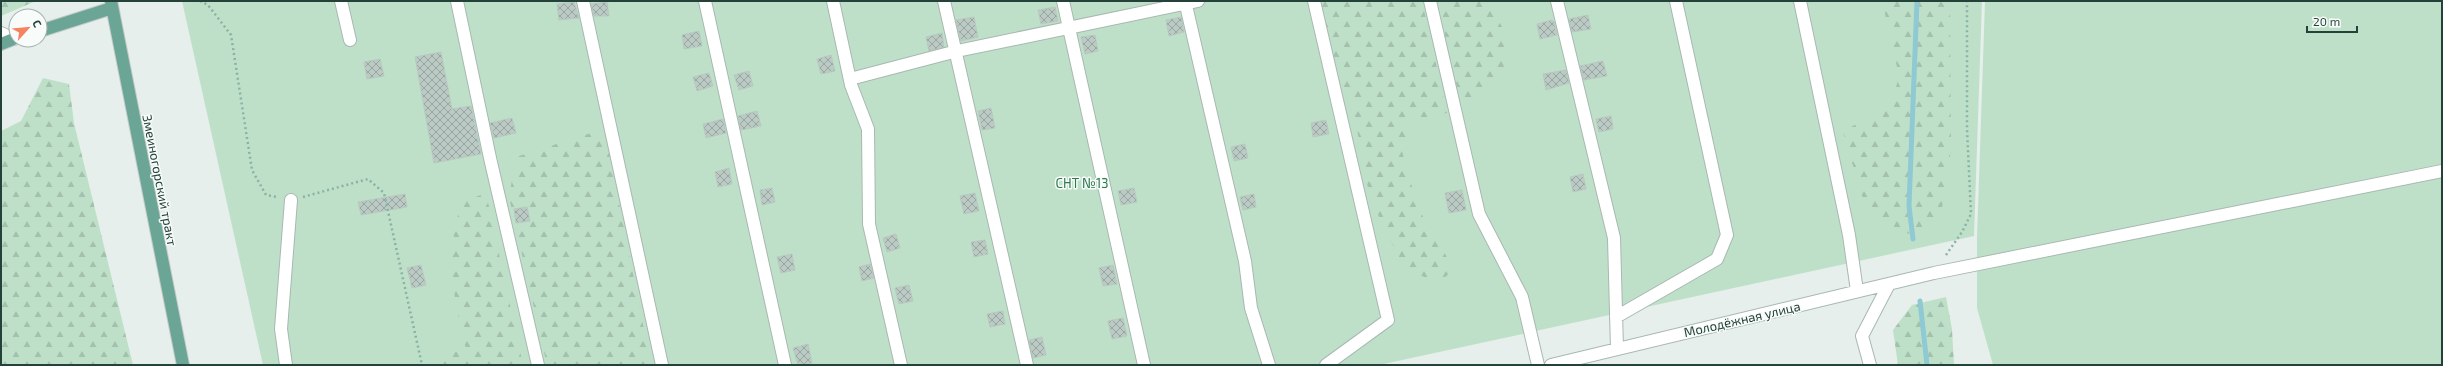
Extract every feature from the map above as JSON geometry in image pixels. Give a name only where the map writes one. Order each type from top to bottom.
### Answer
[{"type":"main road","points":[[48,28],[111,5]]},
{"type":"main road","name":"Змеиногорский тракт","points":[[111,5],[183,365]]},
{"type":"street","points":[[341,1],[350,40]]},
{"type":"street","points":[[457,1],[490,158],[538,365]]},
{"type":"street","points":[[583,1],[662,365]]},
{"type":"street","points":[[705,1],[785,365]]},
{"type":"street","points":[[833,1],[850,79],[868,129],[869,224],[901,365]]},
{"type":"street","points":[[944,1],[957,51],[1027,365]]},
{"type":"street","points":[[1063,1],[1144,365]]},
{"type":"street","points":[[850,79],[957,51],[1185,2],[1198,1]]},
{"type":"street","points":[[1314,1],[1388,320],[1326,365]]},
{"type":"street","points":[[1430,1],[1479,214],[1522,298],[1538,365]]},
{"type":"street","points":[[1557,1],[1614,238],[1617,349]]},
{"type":"street","points":[[1616,317],[1717,259],[1727,236],[1676,1]]},
{"type":"street","points":[[1800,1],[1849,236],[1857,291]]},
{"type":"street","points":[[1185,2],[1245,261],[1251,308],[1269,365]]},
{"type":"street","name":"Молодёжная улица","points":[[1551,365],[1934,273],[2442,171]]},
{"type":"street","points":[[286,365],[281,329],[291,200]]},
{"type":"street","points":[[1870,365],[1862,336],[1889,284]]},
{"type":"path","points":[[200,1],[208,5],[231,35],[252,170],[266,195],[291,200],[368,179],[384,193],[422,365]]},
{"type":"path","points":[[1934,273],[1962,232],[1971,214],[1967,129],[1967,1]]},
{"type":"green space","points":[[1,1],[36,1],[20,8],[8,8],[8,13],[1,16]]},
{"type":"green space","name":"СНТ №13","points":[[182,1],[1982,1],[1974,236],[1379,365],[263,365]]},
{"type":"green space","points":[[1319,1],[1422,1],[1447,113],[1411,122],[1402,151],[1409,178],[1423,217],[1454,269],[1439,283],[1405,269],[1370,199],[1354,114],[1331,52]]},
{"type":"green space","points":[[1437,1],[1489,1],[1506,35],[1503,77],[1494,89],[1470,99],[1459,96]]},
{"type":"green space","points":[[1882,1],[1950,1],[1951,150],[1940,221],[1918,237],[1887,226],[1862,196],[1843,132],[1892,102],[1899,76]]},
{"type":"green space","points":[[1985,1],[2442,1],[2442,365],[1993,365],[1977,308],[1977,238]]},
{"type":"green space","points":[[43,78],[69,84],[74,123],[133,365],[1,365],[1,131],[21,121]]},
{"type":"green space","points":[[597,131],[607,142],[651,365],[547,365],[509,197],[516,157]]},
{"type":"green space","points":[[486,193],[523,365],[439,365],[438,356],[466,349],[454,293],[452,276],[453,240],[456,221],[462,202]]},
{"type":"green space","points":[[1946,297],[1952,329],[1954,365],[1898,365],[1893,330],[1912,305]]},
{"type":"building","points":[[574,2],[579,18],[559,20],[557,4]]},
{"type":"building","points":[[607,2],[609,16],[594,16],[591,4]]},
{"type":"building","points":[[1055,7],[1058,21],[1041,24],[1038,10]]},
{"type":"building","points":[[1588,15],[1591,29],[1572,32],[1569,19]]},
{"type":"building","points":[[974,17],[978,37],[961,41],[956,20]]},
{"type":"building","points":[[1181,17],[1184,32],[1169,36],[1166,20]]},
{"type":"building","points":[[1552,20],[1554,22],[1557,35],[1540,39],[1537,24]]},
{"type":"building","points":[[699,31],[702,46],[684,49],[682,35]]},
{"type":"building","points":[[942,33],[944,47],[929,51],[926,37]]},
{"type":"building","points":[[1095,35],[1098,51],[1085,54],[1081,37]]},
{"type":"building","points":[[441,52],[452,109],[471,106],[481,154],[434,163],[415,57]]},
{"type":"building","points":[[831,55],[835,71],[821,74],[817,59]]},
{"type":"building","points":[[380,59],[384,76],[367,79],[364,62]]},
{"type":"building","points":[[1603,61],[1607,76],[1584,80],[1580,66]]},
{"type":"building","points":[[1566,70],[1569,83],[1546,90],[1543,74]]},
{"type":"building","points":[[749,71],[753,86],[739,90],[734,75]]},
{"type":"building","points":[[709,73],[713,86],[697,91],[693,77]]},
{"type":"building","points":[[991,108],[995,128],[982,130],[978,111]]},
{"type":"building","points":[[757,111],[761,126],[741,130],[738,116]]},
{"type":"building","points":[[1611,116],[1613,129],[1599,132],[1596,119]]},
{"type":"building","points":[[512,118],[516,133],[494,138],[490,123]]},
{"type":"building","points":[[723,119],[726,133],[706,138],[703,124]]},
{"type":"building","points":[[1326,120],[1329,134],[1313,137],[1311,123]]},
{"type":"building","points":[[1245,144],[1248,158],[1234,161],[1231,147]]},
{"type":"building","points":[[729,168],[732,184],[718,187],[715,172]]},
{"type":"building","points":[[1583,174],[1586,189],[1573,192],[1570,177]]},
{"type":"building","points":[[772,188],[775,202],[762,205],[760,190]]},
{"type":"building","points":[[1134,188],[1137,202],[1121,205],[1118,191]]},
{"type":"building","points":[[1462,190],[1466,210],[1449,213],[1445,193]]},
{"type":"building","points":[[975,193],[979,211],[964,214],[960,196]]},
{"type":"building","points":[[405,194],[407,207],[361,215],[358,202]]},
{"type":"building","points":[[1254,194],[1256,207],[1243,210],[1240,197]]},
{"type":"building","points":[[527,207],[530,221],[516,223],[514,209]]},
{"type":"building","points":[[896,234],[900,248],[887,252],[883,238]]},
{"type":"building","points":[[985,240],[988,254],[974,257],[971,242]]},
{"type":"building","points":[[792,254],[795,270],[781,273],[777,257]]},
{"type":"building","points":[[870,264],[874,278],[862,281],[859,267]]},
{"type":"building","points":[[421,265],[426,285],[412,288],[407,268]]},
{"type":"building","points":[[1113,265],[1117,284],[1103,286],[1099,268]]},
{"type":"building","points":[[909,285],[913,301],[899,304],[895,288]]},
{"type":"building","points":[[1003,311],[1005,324],[990,327],[987,314]]},
{"type":"building","points":[[1123,318],[1127,336],[1112,339],[1108,321]]},
{"type":"building","points":[[1042,337],[1046,355],[1033,358],[1029,340]]},
{"type":"building","points":[[808,344],[812,363],[798,365],[793,348]]},
{"type":"waterway","points":[[1913,239],[1909,206],[1917,1]]},
{"type":"waterway","points":[[1920,301],[1927,365]]}]
